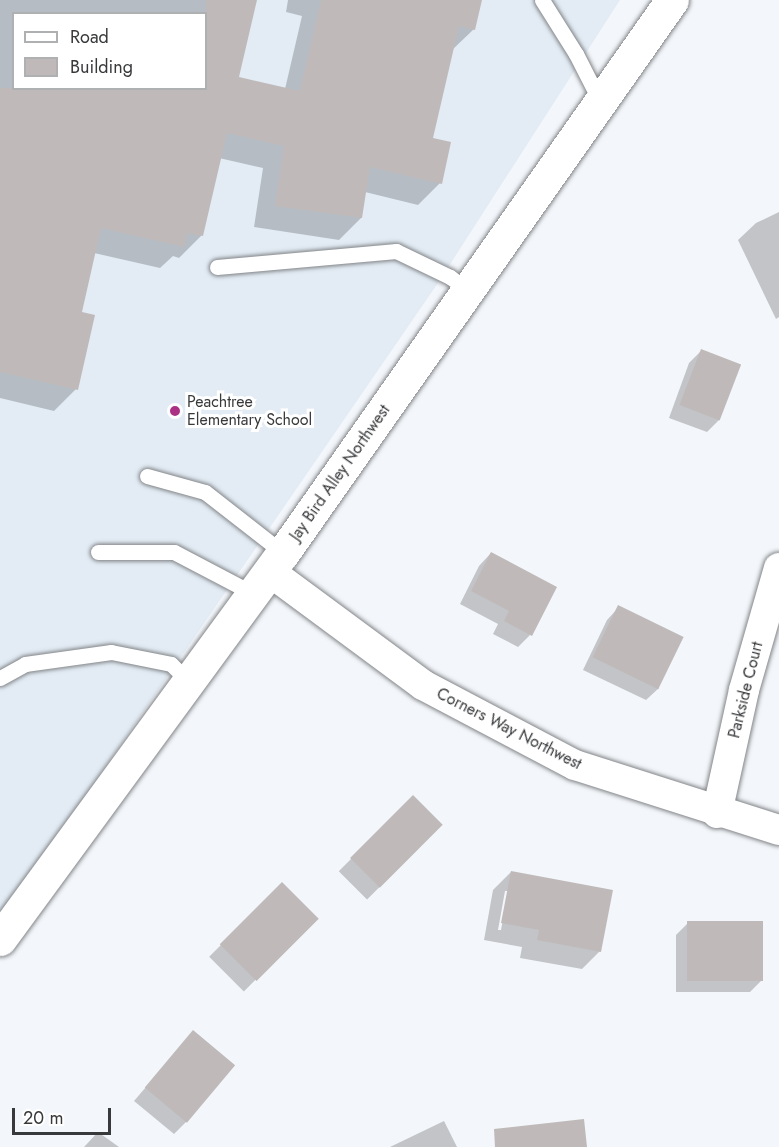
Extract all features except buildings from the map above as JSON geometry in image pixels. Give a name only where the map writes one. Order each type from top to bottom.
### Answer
[{"type":"street","name":"Jay Bird Alley Northwest","points":[[0,939],[268,572],[469,291],[672,0]]},
{"type":"street","name":"Parkside Court","points":[[717,813],[744,690],[779,568]]},
{"type":"street","name":"Corners Way Northwest","points":[[268,572],[423,685],[575,765],[717,813],[779,830]]},
{"type":"lane","points":[[542,0],[576,54],[601,103]]},
{"type":"lane","points":[[217,267],[396,251],[450,277],[469,291]]},
{"type":"lane","points":[[147,476],[205,492],[268,572]]},
{"type":"lane","points":[[98,552],[174,552],[268,572]]},
{"type":"lane","points":[[0,678],[25,664],[111,652],[171,664],[188,681]]},
{"type":"shaded area","name":"Peachtree Elementary School","points":[[0,0],[620,0],[438,283],[0,920]]},
{"type":"place","name":"Peachtree Elementary School","points":[[175,411]]}]
